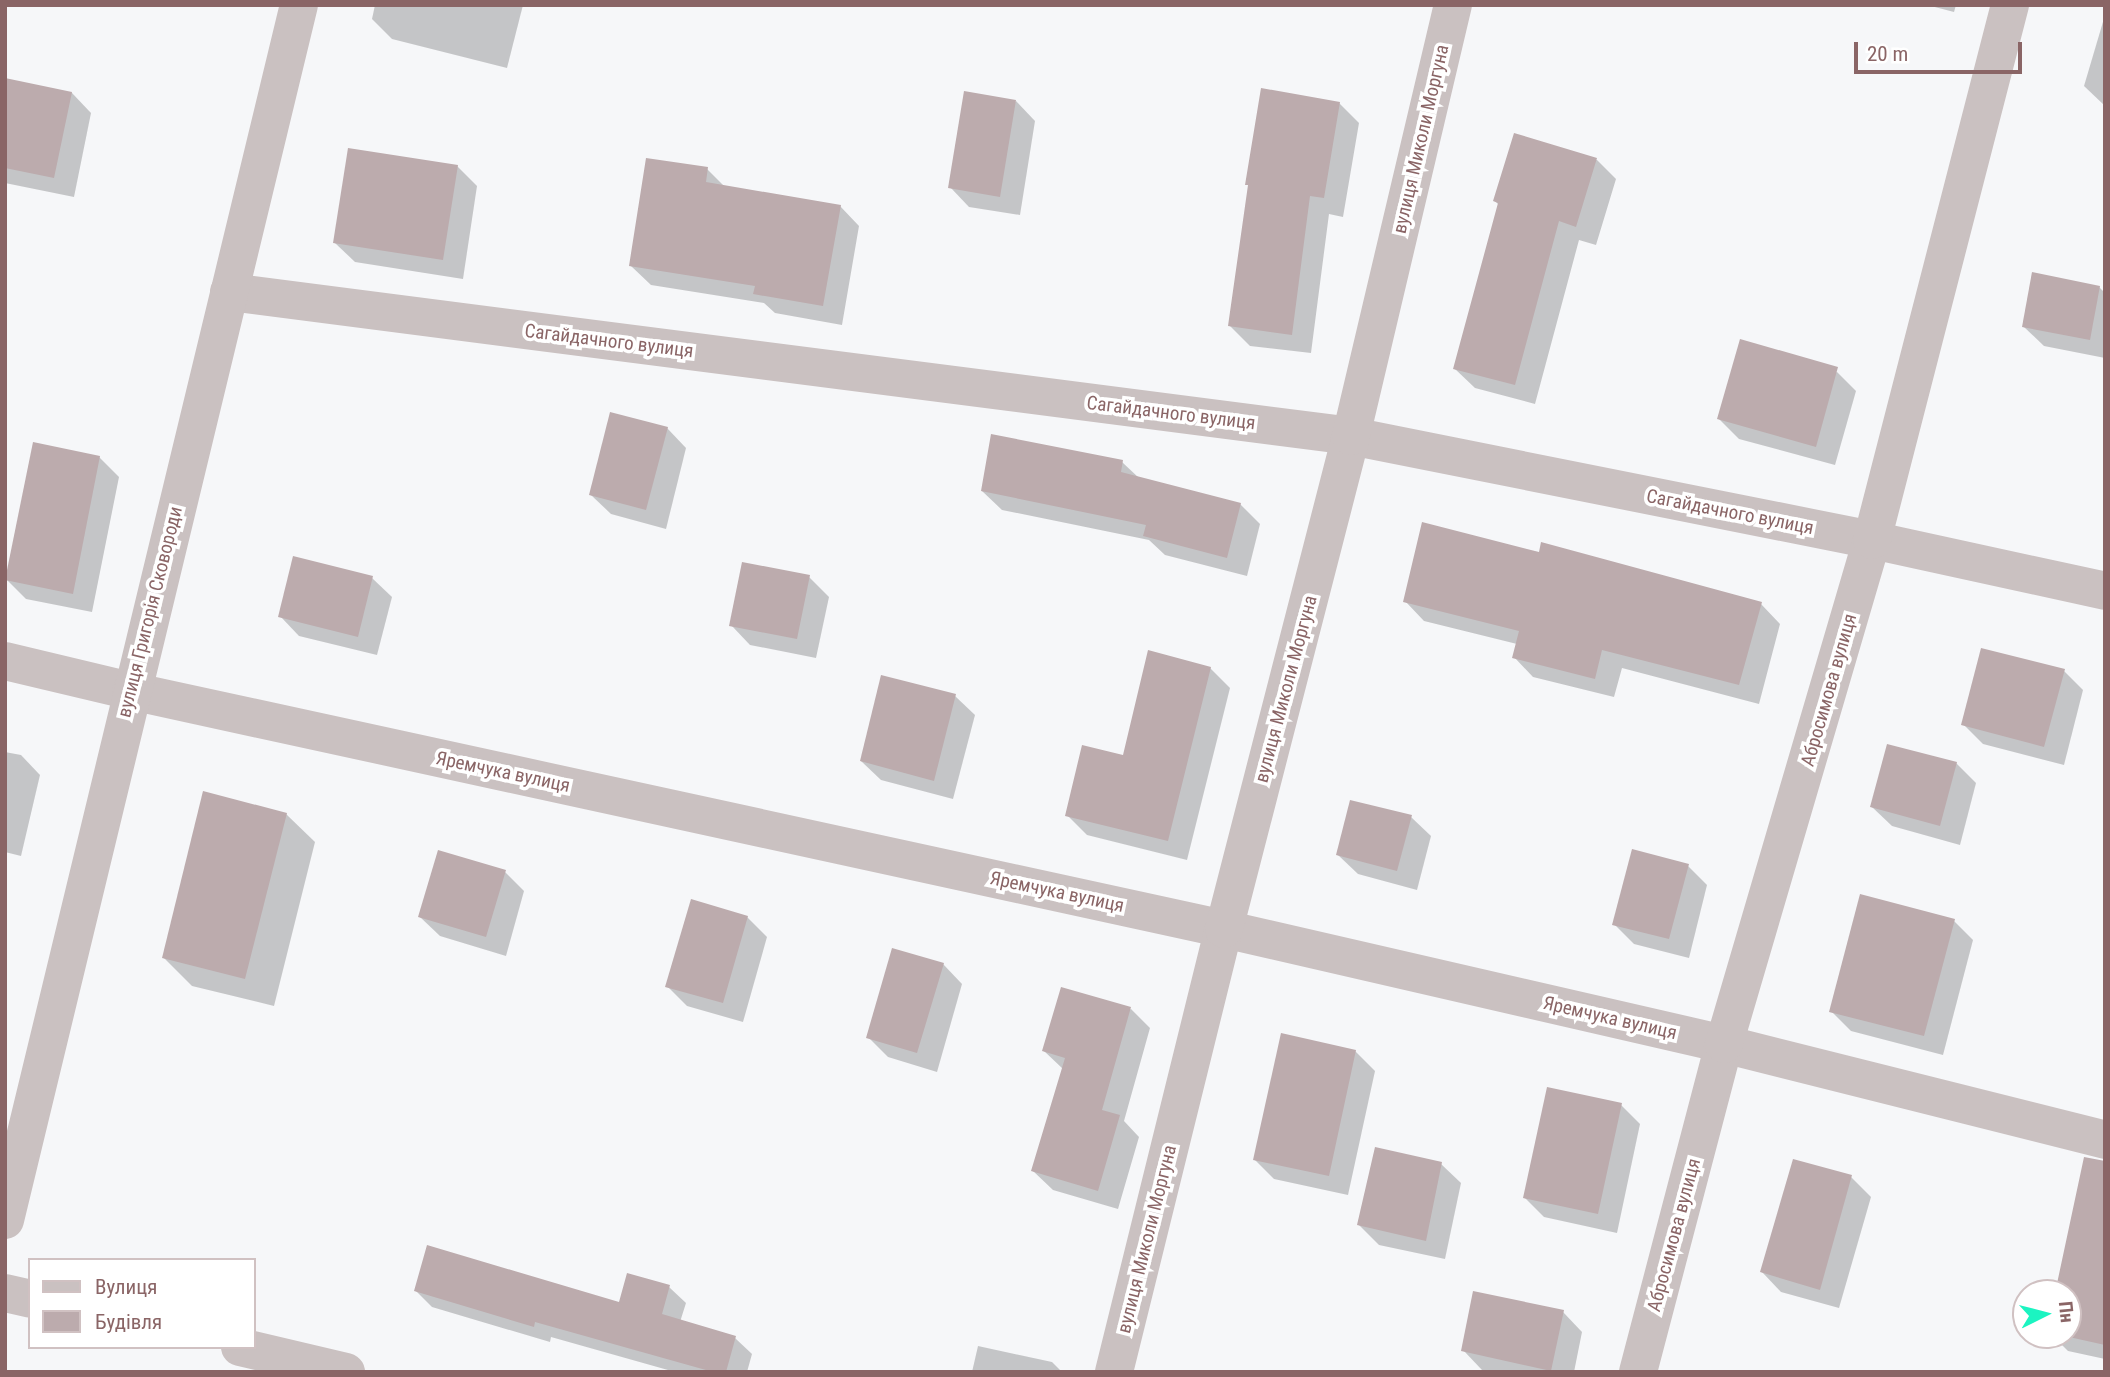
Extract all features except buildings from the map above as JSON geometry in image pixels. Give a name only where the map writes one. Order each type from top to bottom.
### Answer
[{"type":"street","name":"вулиця Григорія Сковороди","points":[[5,1220],[299,5]]},
{"type":"street","name":"вулиця Миколи Моргуна","points":[[1114,1372],[1224,929],[1351,436],[1453,5]]},
{"type":"street","name":"Абросимова вулиця","points":[[1638,1372],[1724,1044],[1872,540],[2011,5]]},
{"type":"street","name":"Сагайдачного вулиця","points":[[229,292],[1351,436],[1872,540],[2105,591]]},
{"type":"street","name":"Яремчука вулиця","points":[[5,662],[1224,929],[1724,1044],[2105,1140]]},
{"type":"street","points":[[5,1293],[28,1299]]},
{"type":"street","points":[[248,1349],[346,1372]]}]
